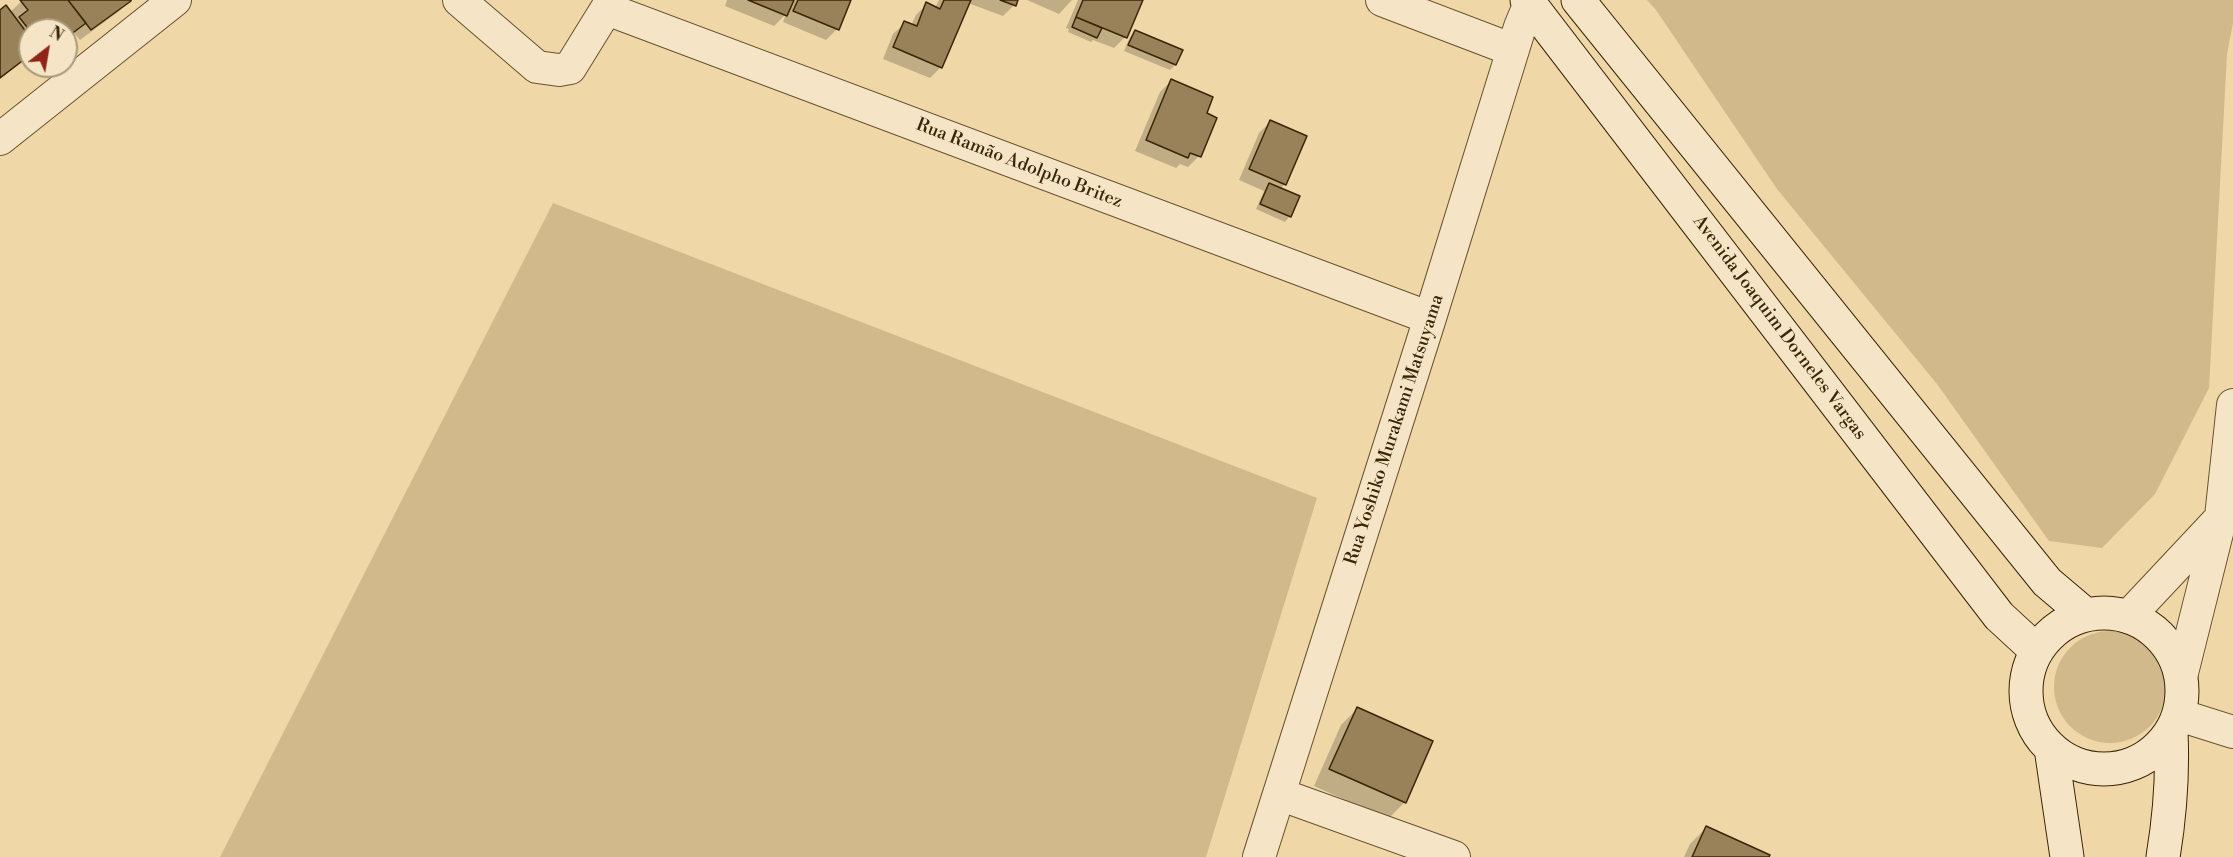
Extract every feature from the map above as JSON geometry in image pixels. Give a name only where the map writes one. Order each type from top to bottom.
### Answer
[{"type":"street","points":[[0,139],[175,0]]},
{"type":"street","points":[[459,0],[537,67],[559,70],[570,68],[610,5]]},
{"type":"street","points":[[1382,0],[1513,50]]},
{"type":"street","points":[[1578,0],[2047,582],[2086,615]]},
{"type":"street","name":"Rua Yoshiko Murakami Matsuyama","points":[[1259,857],[1528,2]]},
{"type":"street","name":"Avenida Joaquim Dorneles Vargas","points":[[1528,2],[1999,616],[2037,651]]},
{"type":"street","name":"Rua Ramão Adolpho Britez","points":[[610,5],[1430,318]]},
{"type":"street","points":[[2181,677],[2221,518],[2233,405]]},
{"type":"street","points":[[2128,617],[2221,518]]},
{"type":"street","points":[[2163,857],[2171,792],[2175,723],[2182,696],[2181,677],[2175,657],[2163,639],[2147,626],[2128,617],[2107,613],[2086,615],[2067,623],[2049,635],[2037,651],[2029,670],[2026,692],[2029,712],[2037,731],[2050,748],[2068,760],[2087,767],[2108,769],[2127,766],[2144,758],[2159,747],[2175,723]]},
{"type":"street","points":[[2175,723],[2233,732]]},
{"type":"street","points":[[2050,748],[2067,857]]},
{"type":"street","points":[[1279,794],[1454,857]]},
{"type":"shaded area","points":[[1647,0],[2233,0],[2233,23],[2227,54],[2209,388],[2155,494],[2102,548],[2049,541],[1937,384],[1777,189]]},
{"type":"shaded area","points":[[553,203],[1317,498],[1206,857],[220,857]]},
{"type":"shaded area","points":[[2110,631],[2131,635],[2150,647],[2162,666],[2166,687],[2162,708],[2150,727],[2131,739],[2110,743],[2089,739],[2070,727],[2058,708],[2054,687],[2058,666],[2070,647],[2089,635]]},
{"type":"building","points":[[20,0],[68,0],[86,23],[78,29],[78,18],[20,18],[28,10]]},
{"type":"building","points":[[68,0],[131,0],[131,1],[91,30]]},
{"type":"building","points":[[748,0],[794,0],[787,16]]},
{"type":"building","points":[[798,0],[851,0],[839,30],[793,11]]},
{"type":"building","points":[[944,0],[971,0],[942,68],[893,47],[904,21],[917,26],[926,2],[940,9]]},
{"type":"building","points":[[1000,0],[1018,0],[1016,6]]},
{"type":"building","points":[[1083,0],[1143,0],[1127,38],[1076,17]]},
{"type":"building","points":[[6,5],[18,21],[18,64],[0,78],[0,10]]},
{"type":"building","points":[[1076,17],[1102,28],[1097,38],[1072,27]]},
{"type":"building","points":[[1135,30],[1183,50],[1176,65],[1128,45]]},
{"type":"building","points":[[1171,79],[1213,97],[1207,113],[1217,118],[1201,157],[1190,153],[1188,158],[1146,140]]},
{"type":"building","points":[[1270,120],[1307,136],[1286,185],[1249,169]]},
{"type":"building","points":[[1269,183],[1300,196],[1291,217],[1260,204]]},
{"type":"building","points":[[1357,707],[1433,741],[1406,803],[1329,769]]},
{"type":"building","points":[[1706,826],[1770,855],[1769,857],[1692,857]]}]
